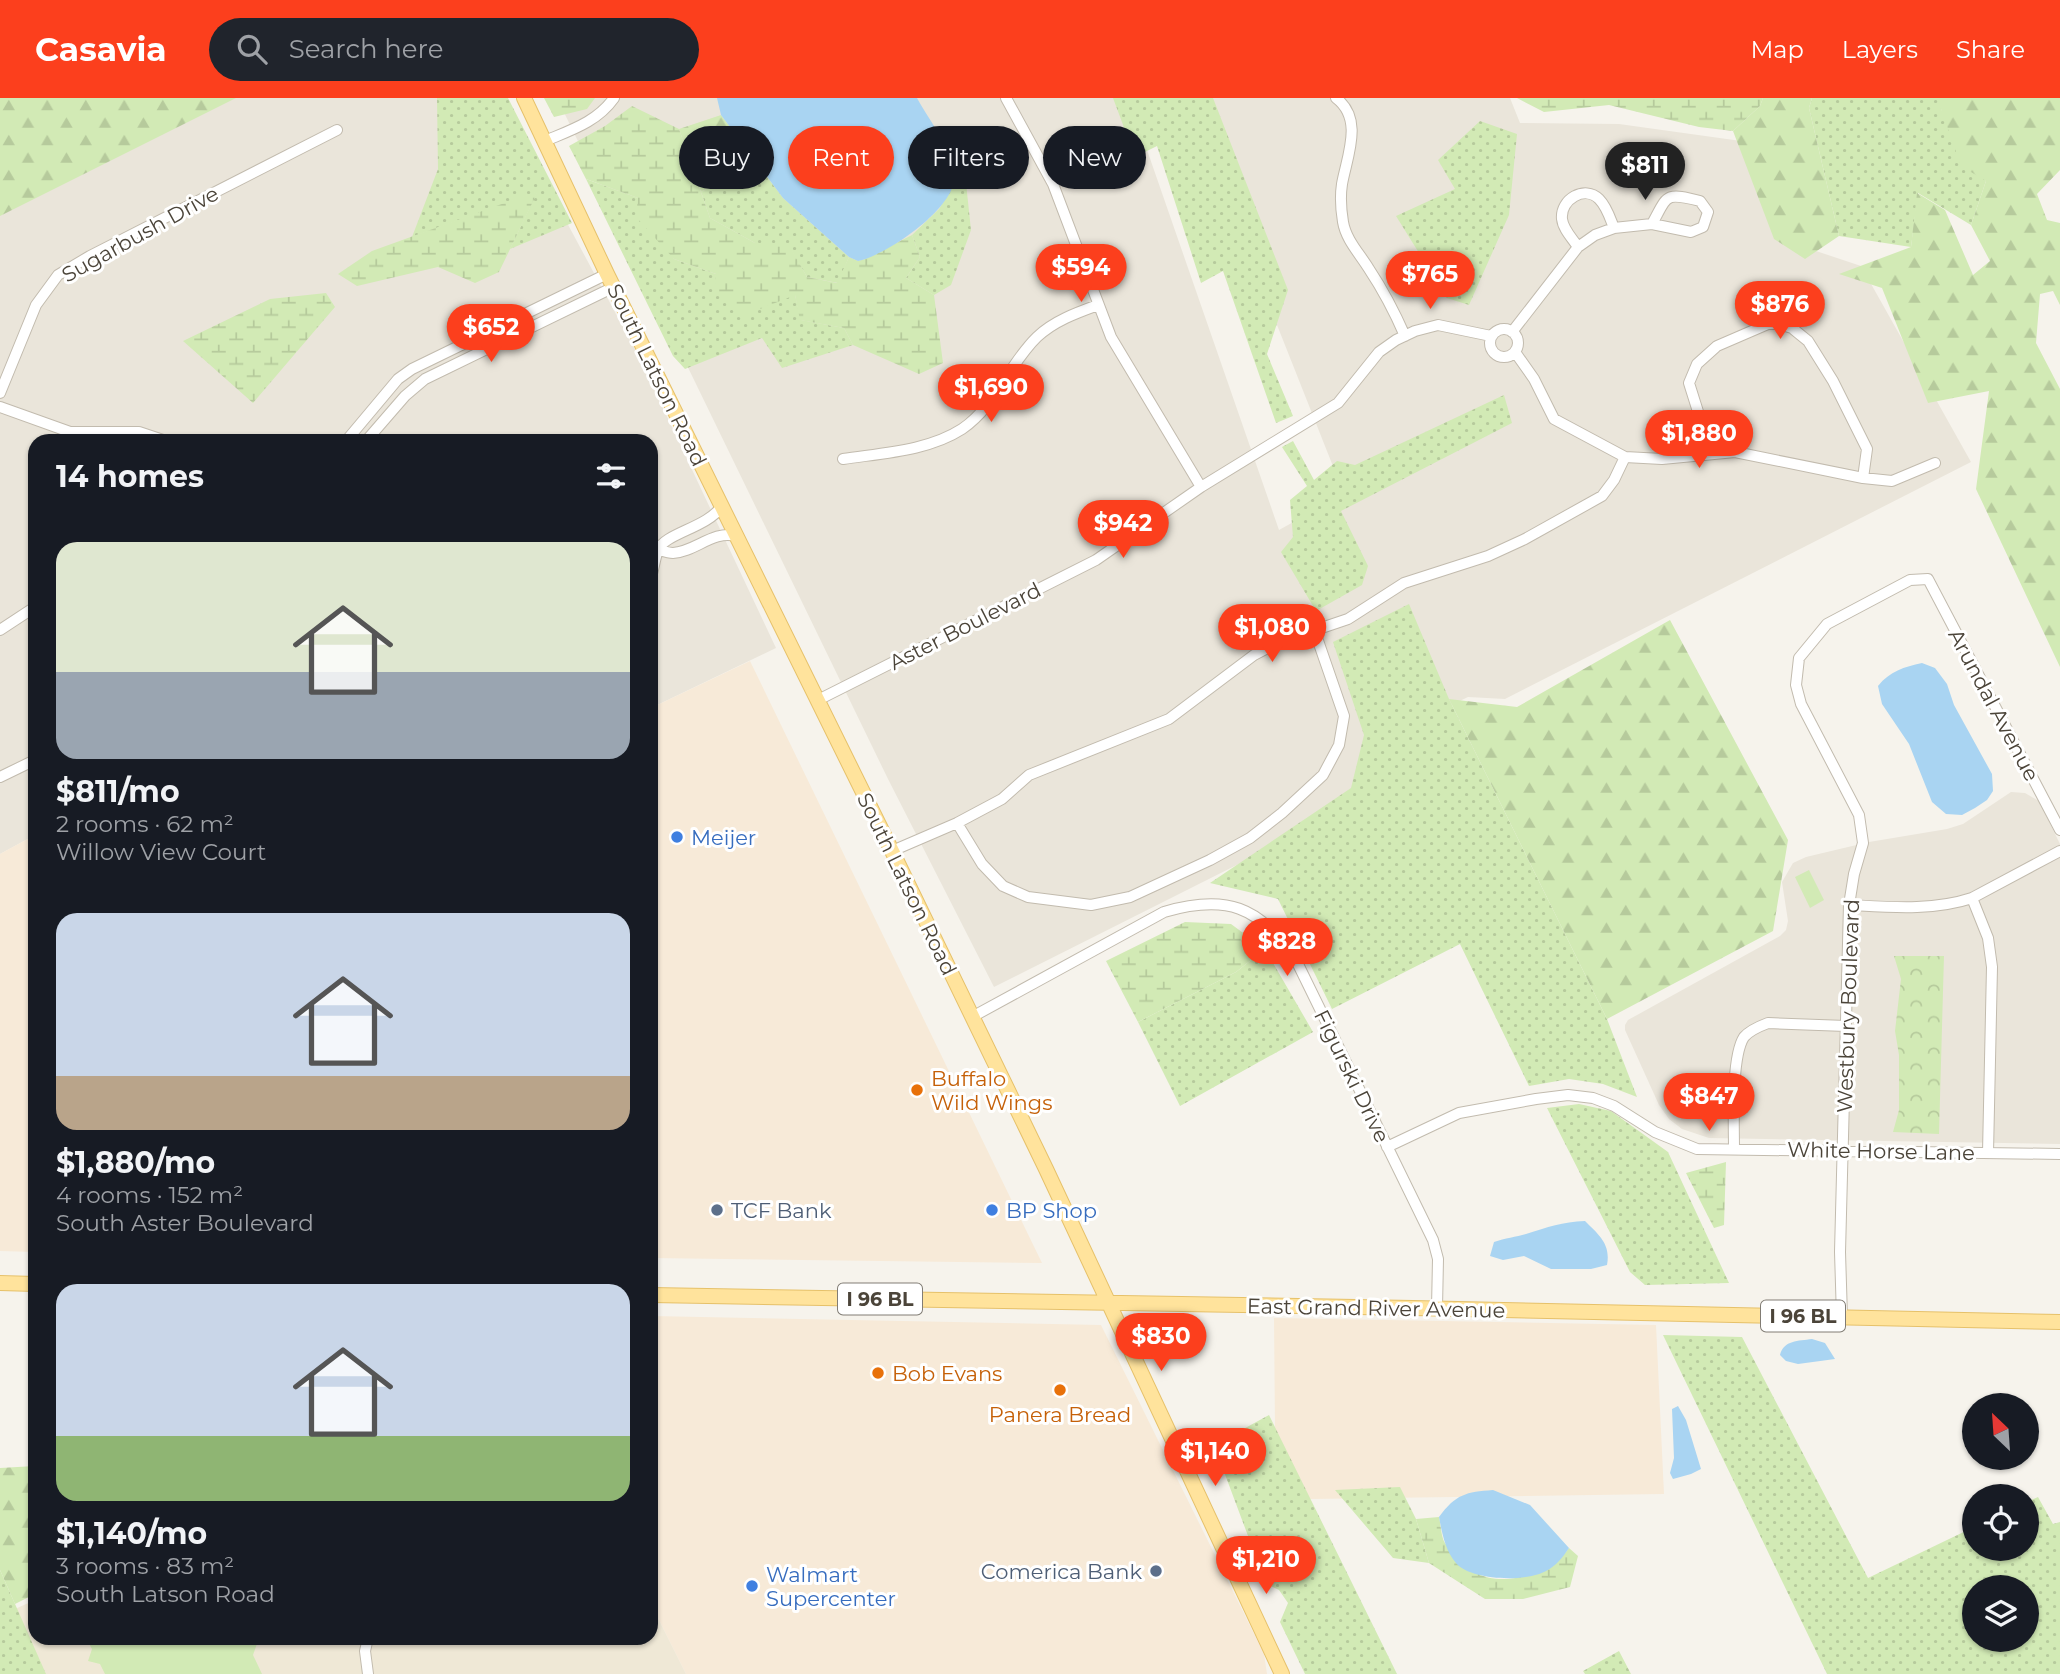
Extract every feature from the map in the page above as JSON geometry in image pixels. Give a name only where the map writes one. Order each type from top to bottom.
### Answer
[{"type":"main road","name":"South Latson Road","points":[[524,98],[972,1017],[1282,1674]]},
{"type":"main road","points":[[0,1283],[28,1284]]},
{"type":"main road","name":"East Grand River Avenue","points":[[658,1295],[2060,1322]]},
{"type":"street","points":[[545,141],[597,117],[614,98]]},
{"type":"street","points":[[1006,98],[1053,184],[1116,348],[1201,487]]},
{"type":"street","points":[[1336,98],[1349,113],[1352,131],[1341,192],[1343,225],[1348,239],[1395,313],[1405,336]]},
{"type":"street","name":"Sugarbush Drive","points":[[0,393],[36,305],[58,275],[90,256],[337,130]]},
{"type":"street","points":[[1578,247],[1562,222],[1566,202],[1576,195],[1586,193],[1597,197],[1605,207],[1614,228]]},
{"type":"street","points":[[1513,331],[1578,247],[1595,236],[1614,228],[1651,224],[1691,232],[1703,227],[1707,212],[1700,201],[1668,198],[1662,202],[1651,224]]},
{"type":"street","points":[[352,434],[398,379],[412,369],[538,307],[611,280]]},
{"type":"street","points":[[372,434],[413,388],[425,379],[544,321],[611,280]]},
{"type":"street","points":[[843,459],[926,445],[959,430],[988,404],[1036,337],[1061,320],[1098,305]]},
{"type":"street","points":[[538,307],[544,321]]},
{"type":"street","points":[[1711,453],[1689,383],[1697,364],[1717,346],[1768,324],[1779,324],[1792,328],[1808,341],[1833,381],[1867,449],[1863,478]]},
{"type":"street","name":"Aster Boulevard","points":[[817,700],[1096,560],[1201,487],[1338,403],[1379,352],[1405,336],[1438,326],[1491,336]]},
{"type":"street","points":[[1501,329],[1513,331],[1518,342],[1515,352],[1507,358],[1496,356],[1490,347],[1491,336],[1501,329]]},
{"type":"street","points":[[460,345],[467,358]]},
{"type":"street","points":[[1515,352],[1534,379],[1554,419],[1625,457],[1662,459],[1735,452],[1863,478],[1892,481],[1935,463]]},
{"type":"street","points":[[0,407],[70,432],[145,434]]},
{"type":"street","points":[[892,851],[957,823],[1002,799],[1029,775],[1169,719],[1254,655],[1294,636],[1315,632],[1348,619],[1404,583],[1488,556],[1525,539],[1601,496],[1614,480],[1625,457]]},
{"type":"street","points":[[658,547],[709,521],[722,506]]},
{"type":"street","points":[[658,550],[670,554],[686,551],[720,536],[736,536]]},
{"type":"street","name":"Arundal Avenue","points":[[1928,579],[2060,830]]},
{"type":"street","name":"Westbury Boulevard","points":[[1842,1317],[1840,1252],[1849,905],[1863,843],[1859,815],[1801,705],[1796,685],[1799,657],[1827,624],[1910,580],[1928,579]]},
{"type":"street","points":[[0,630],[28,612]]},
{"type":"street","points":[[957,823],[982,863],[1003,886],[1028,897],[1091,905],[1130,897],[1210,860],[1250,838],[1282,813],[1323,775],[1339,745],[1344,716],[1315,632]]},
{"type":"street","points":[[0,777],[28,763]]},
{"type":"street","points":[[1849,905],[1930,907],[1956,903],[1972,898],[2060,851]]},
{"type":"street","points":[[1972,898],[1987,938],[1992,967],[1988,1153]]},
{"type":"street","name":"Figurski Drive","points":[[972,1017],[1164,912],[1188,905],[1209,903],[1233,906],[1259,918],[1279,935],[1295,958],[1433,1240],[1438,1259],[1437,1308]]},
{"type":"street","points":[[1734,1149],[1737,1062],[1745,1036],[1768,1023],[1846,1026]]},
{"type":"street","name":"White Horse Lane","points":[[1387,1147],[1459,1113],[1568,1096],[1592,1098],[1614,1106],[1655,1132],[1697,1149],[2060,1154]]},
{"type":"street","points":[[366,1645],[368,1674]]},
{"type":"shaded area","points":[[198,98],[500,98],[638,355],[776,648],[658,705],[658,434],[28,434],[28,839],[0,854],[0,195]]},
{"type":"shaded area","points":[[557,98],[1129,98],[1139,126],[1043,126],[1043,189],[1146,189],[1146,147],[1279,530],[1344,494],[1187,98],[1510,98],[1520,123],[1619,124],[1777,146],[1795,244],[1861,266],[1971,462],[1505,699],[1468,697],[1375,742],[1360,803],[994,987],[888,779]]},
{"type":"shaded area","points":[[750,661],[1042,1263],[658,1258],[658,705]]},
{"type":"shaded area","points":[[2011,792],[2025,793],[2039,801],[2060,844],[2060,1144],[1709,1138],[1682,1129],[1669,1119],[1659,1105],[1625,1030],[1628,1020],[1780,936],[1786,930],[1788,921],[1782,882],[1793,863],[1806,857],[1869,842],[1963,824]]},
{"type":"shaded area","points":[[28,839],[28,1252],[0,1251],[0,854]]},
{"type":"shaded area","points":[[658,1316],[1101,1325],[1264,1654],[1267,1674],[686,1674],[658,1618]]},
{"type":"shaded area","points":[[1274,1318],[1656,1325],[1664,1494],[1310,1499],[1275,1429]]},
{"type":"shaded area","points":[[0,1577],[15,1609],[28,1603],[28,1645],[658,1645],[658,1618],[686,1674],[0,1674]]},
{"type":"green space","points":[[0,98],[236,98],[0,216]]},
{"type":"green space","points":[[437,98],[508,98],[572,223],[510,249],[537,192],[412,237],[438,169]]},
{"type":"green space","points":[[544,98],[595,98],[587,109],[554,117]]},
{"type":"green space","points":[[1113,98],[1213,98],[1288,290],[1267,354],[1293,416],[1276,423],[1223,271],[1201,283],[1157,146],[1146,152],[1146,126],[1123,126]]},
{"type":"green space","points":[[1517,98],[1763,98],[1760,106],[1733,131],[1699,127],[1609,105],[1544,112]]},
{"type":"green space","points":[[1763,98],[1812,98],[1809,108],[1839,236],[1805,259],[1774,239],[1733,131],[1760,106]]},
{"type":"green space","points":[[1812,98],[1941,98],[1941,109],[1986,181],[1971,225],[1918,193],[1911,247],[1839,236],[1809,108]]},
{"type":"green space","points":[[1941,98],[2060,98],[2060,170],[2037,194],[2047,220],[2060,223],[2060,305],[2053,291],[2040,294],[2036,343],[2060,389],[2060,667],[1976,489],[1989,391],[1928,403],[1882,288],[1839,274],[1911,247],[1917,193],[1945,210],[1973,275],[1990,261],[1971,225],[1986,181],[1961,166],[1941,109]]},
{"type":"green space","points":[[632,106],[679,129],[679,189],[700,189],[710,218],[755,243],[788,243],[807,277],[837,283],[849,257],[858,261],[865,259],[912,235],[920,257],[906,278],[934,295],[943,363],[919,374],[853,345],[844,328],[800,320],[795,295],[745,315],[715,293],[716,274],[674,259],[636,217],[638,198],[586,179],[569,146],[605,126]]},
{"type":"green space","points":[[721,115],[729,126],[688,126]]},
{"type":"green space","points":[[1480,121],[1517,134],[1509,215],[1469,305],[1447,298],[1396,216],[1455,189],[1438,160]]},
{"type":"green space","points":[[586,179],[638,198],[674,259],[716,274],[795,295],[801,320],[844,328],[853,345],[782,368],[762,338],[685,369],[673,356]]},
{"type":"green space","points":[[774,186],[783,198],[849,257],[838,283],[807,277],[787,243],[755,243],[710,218],[701,192],[706,189],[774,189]]},
{"type":"green space","points":[[951,189],[967,189],[971,230],[951,285],[934,295],[906,278],[920,257],[912,235],[939,209]]},
{"type":"green space","points":[[538,191],[499,272],[475,283],[438,267],[357,286],[338,274],[372,251]]},
{"type":"green space","points":[[326,293],[335,307],[253,403],[183,341],[270,299]]},
{"type":"green space","points":[[1504,395],[1512,423],[1341,511],[1368,566],[1362,585],[1316,611],[1281,552],[1293,537],[1290,500],[1307,486],[1282,447],[1293,441],[1314,480],[1337,461],[1355,465]]},
{"type":"green space","points":[[1409,604],[1449,699],[1607,1019],[1637,1097],[1603,1084],[1569,1079],[1529,1086],[1460,944],[1332,1009],[1278,899],[1210,883],[1351,788],[1364,735],[1333,642]]},
{"type":"green space","points":[[1670,620],[1788,840],[1773,931],[1607,1019],[1449,699],[1517,707]]},
{"type":"green space","points":[[1809,870],[1824,900],[1810,908],[1795,877]]},
{"type":"green space","points":[[1185,922],[1231,924],[1265,949],[1236,972],[1138,1022],[1106,961]]},
{"type":"green space","points":[[1265,949],[1313,1032],[1180,1106],[1138,1022],[1236,972]]},
{"type":"green space","points":[[1894,956],[1944,956],[1939,1134],[1893,1132],[1899,1110],[1899,1055],[1895,1031],[1901,979]]},
{"type":"green space","points":[[1579,1104],[1611,1111],[1668,1152],[1729,1283],[1645,1285],[1630,1272],[1547,1108]]},
{"type":"green space","points":[[1726,1162],[1724,1225],[1714,1228],[1686,1173]]},
{"type":"green space","points":[[1663,1335],[1742,1337],[1868,1578],[1962,1533],[1962,1561],[2039,1561],[2039,1499],[2053,1524],[2060,1522],[2060,1674],[1827,1674]]},
{"type":"green space","points":[[1269,1415],[1397,1674],[1305,1674],[1280,1622],[1288,1603],[1279,1590],[1266,1584],[1214,1445]]},
{"type":"green space","points":[[28,1466],[28,1598],[15,1604],[0,1570],[0,1468]]},
{"type":"green space","points":[[1400,1487],[1416,1519],[1429,1563],[1393,1558],[1335,1490]]},
{"type":"green space","points":[[1439,1517],[1445,1543],[1474,1571],[1488,1577],[1501,1579],[1527,1575],[1552,1564],[1569,1548],[1578,1556],[1570,1587],[1523,1599],[1485,1599],[1429,1563],[1416,1519]]},
{"type":"green space","points":[[0,1570],[28,1633],[28,1645],[33,1645],[46,1674],[0,1674]]},
{"type":"green space","points":[[90,1645],[257,1645],[253,1655],[262,1674],[105,1674],[100,1664],[88,1661],[92,1649]]},
{"type":"green space","points":[[1619,1651],[1631,1674],[1585,1674],[1583,1671]]},
{"type":"water","points":[[717,98],[917,98],[934,126],[908,126],[908,189],[951,189],[944,202],[918,228],[886,250],[858,261],[849,257],[783,198],[774,186],[774,126],[729,126],[721,115]]},
{"type":"water","points":[[1922,663],[1935,668],[1947,684],[1954,705],[1992,774],[1993,791],[1987,800],[1962,815],[1946,814],[1932,802],[1909,744],[1882,704],[1878,686],[1898,670]]},
{"type":"water","points":[[1585,1221],[1605,1246],[1607,1265],[1591,1269],[1551,1269],[1524,1256],[1503,1260],[1490,1256],[1494,1242],[1555,1225]]},
{"type":"water","points":[[1812,1339],[1825,1343],[1835,1359],[1798,1364],[1786,1361],[1780,1355],[1788,1344]]},
{"type":"water","points":[[1678,1406],[1686,1420],[1701,1469],[1673,1479],[1670,1473],[1674,1458],[1672,1409]]},
{"type":"water","points":[[1493,1490],[1530,1505],[1569,1548],[1553,1567],[1537,1575],[1500,1578],[1463,1569],[1452,1558],[1439,1517],[1451,1503],[1462,1496]]},
{"type":"place","name":"Meijer","points":[[677,837]]},
{"type":"place","name":"Buffalo Wild Wings","points":[[917,1090]]},
{"type":"place","name":"TCF Bank","points":[[717,1210]]},
{"type":"place","name":"BP Shop","points":[[992,1210]]},
{"type":"place","name":"Bob Evans","points":[[878,1373]]},
{"type":"place","name":"Panera Bread","points":[[1060,1390]]},
{"type":"place","name":"Comerica Bank","points":[[1156,1571]]},
{"type":"place","name":"Walmart Supercenter","points":[[752,1586]]}]
